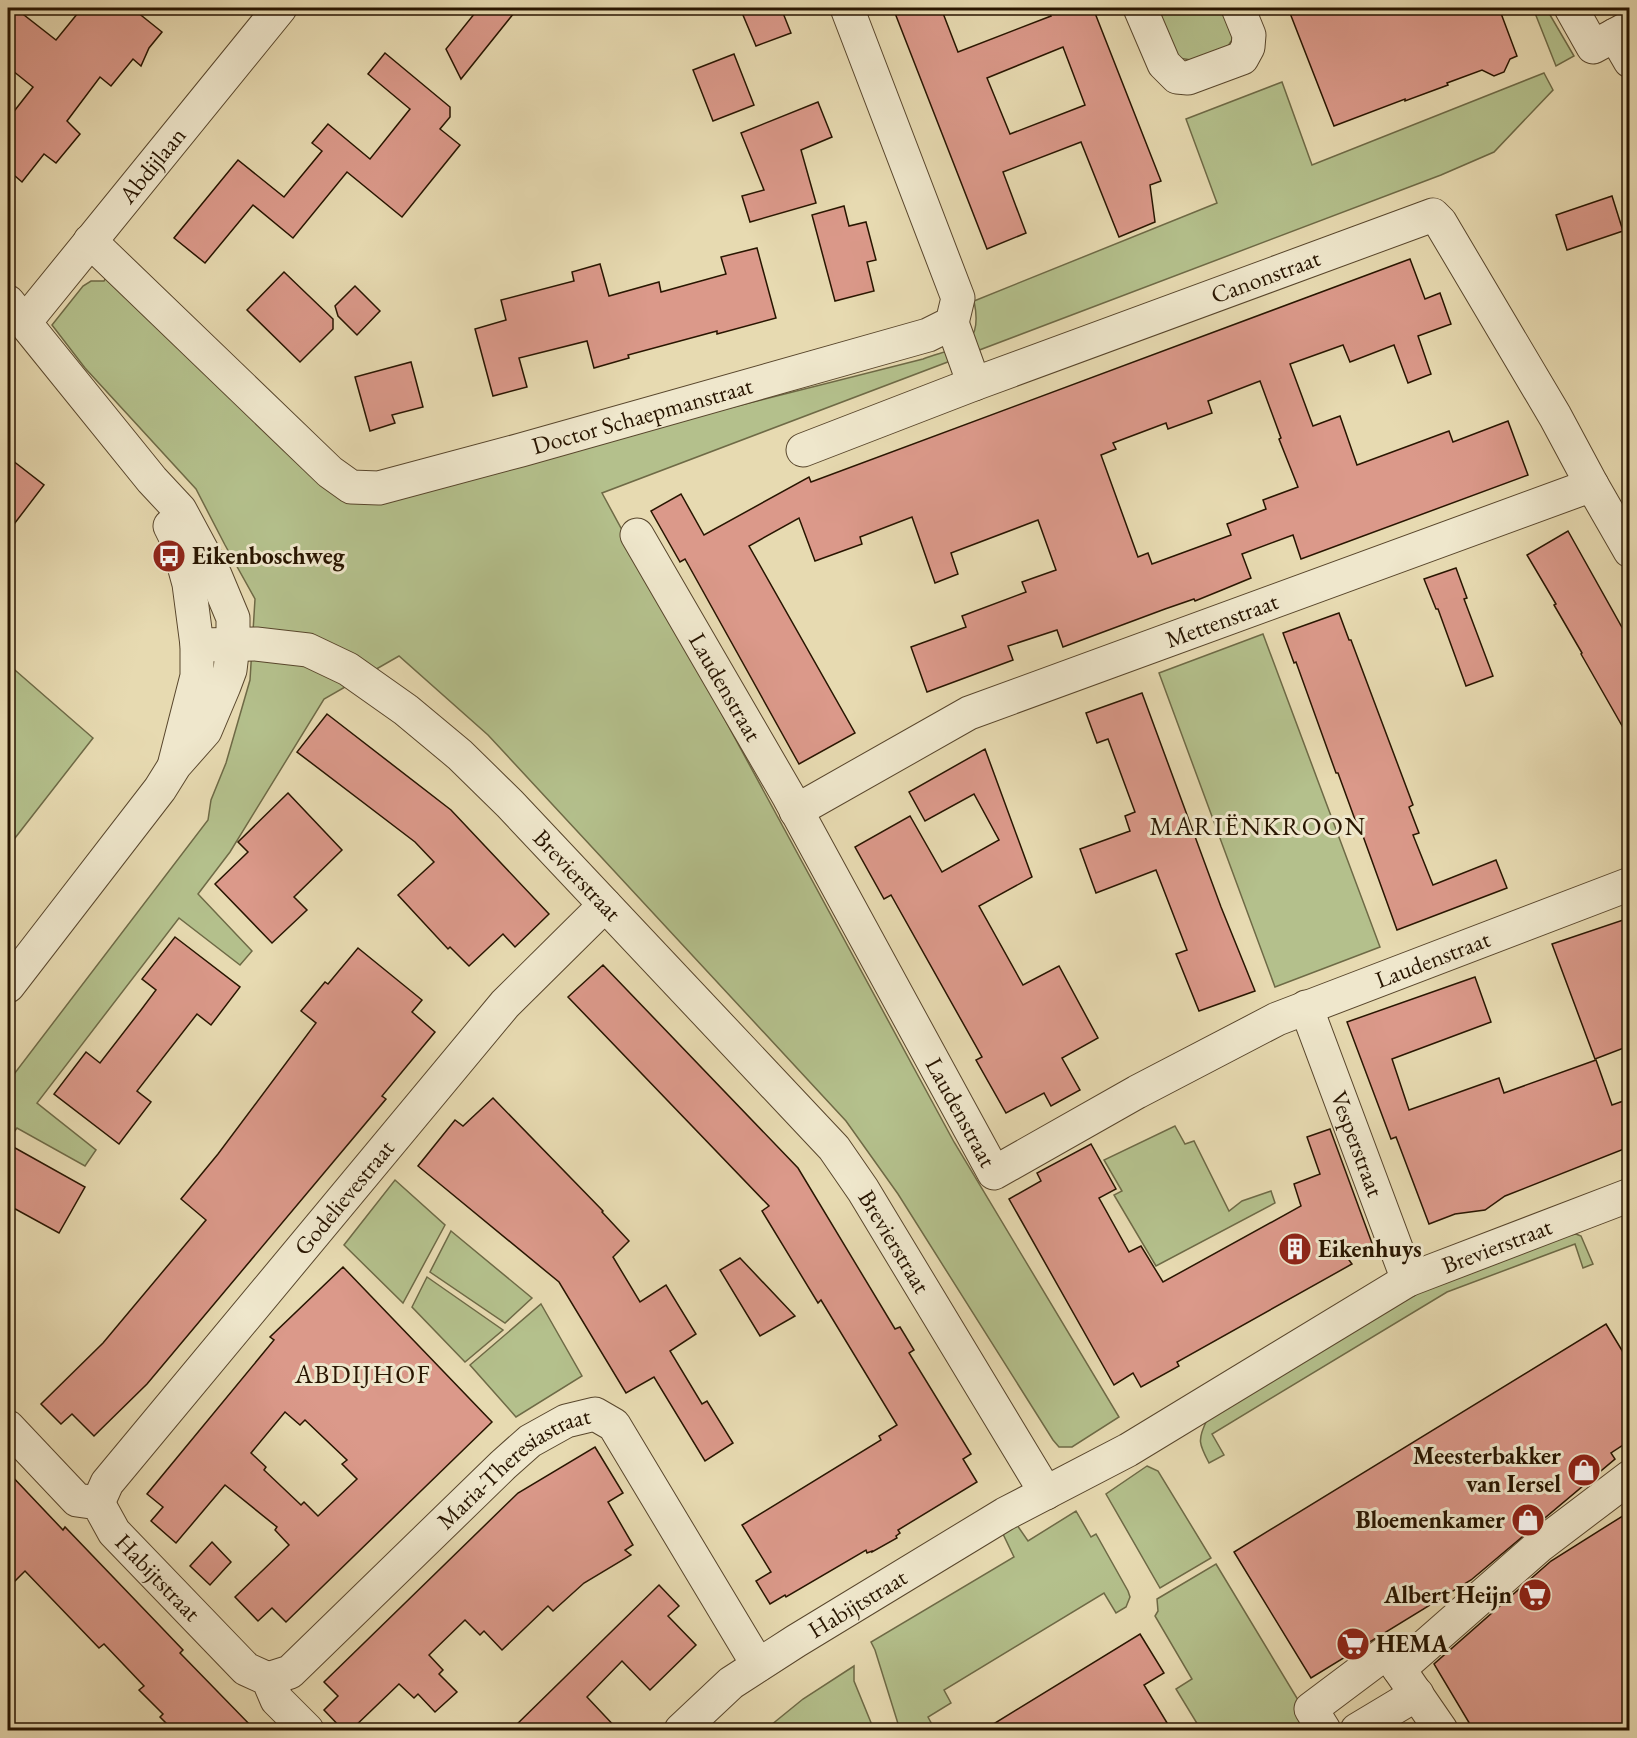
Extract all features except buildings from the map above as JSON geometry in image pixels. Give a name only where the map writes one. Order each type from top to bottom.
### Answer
[{"type":"street","name":"Abdijlaan","points":[[16,312],[90,241],[280,8]]},
{"type":"street","points":[[847,8],[958,298],[952,323],[974,384]]},
{"type":"street","points":[[1140,8],[1164,64],[1177,77],[1188,78],[1242,58],[1248,47],[1250,35],[1238,8]]},
{"type":"street","points":[[1571,8],[1593,47],[1625,41]]},
{"type":"street","name":"Canonstraat","points":[[803,450],[974,384],[1433,215],[1440,222],[1555,416],[1592,485]]},
{"type":"street","name":"Doctor Schaepmanstraat","points":[[90,241],[330,472],[351,487],[379,488],[521,450],[928,335],[952,323]]},
{"type":"street","points":[[8,986],[160,789],[175,765],[205,731],[230,670],[233,645],[233,618],[215,575],[180,510],[152,480],[16,312]]},
{"type":"street","points":[[152,480],[164,515],[177,540],[186,573],[197,645],[197,676],[175,765]]},
{"type":"street","points":[[1592,485],[1629,550]]},
{"type":"street","name":"Mettenstraat","points":[[796,811],[969,713],[1592,485]]},
{"type":"street","name":"Laudenstraat","points":[[637,536],[796,811],[994,1173],[1137,1092],[1277,1019],[1629,884]]},
{"type":"street","name":"Brevierstraat","points":[[197,645],[256,644],[308,650],[348,669],[406,710],[460,755],[834,1148],[863,1190],[1046,1493],[1128,1450],[1408,1280],[1629,1195]]},
{"type":"street","name":"Godelievestraat","points":[[98,1503],[107,1483],[505,1004],[605,905]]},
{"type":"street","name":"Vesperstraat","points":[[1306,1007],[1408,1280]]},
{"type":"street","name":"Maria-Theresiastraat","points":[[268,1679],[290,1671],[530,1441],[566,1421],[595,1414],[614,1425],[758,1665]]},
{"type":"street","points":[[8,1427],[77,1500],[98,1503]]},
{"type":"street","points":[[1357,1731],[1408,1682],[1539,1546],[1629,1477]]},
{"type":"street","name":"Habijtstraat","points":[[681,1731],[731,1683],[758,1665],[1005,1514],[1046,1493]]},
{"type":"street","name":"Habijtstraat","points":[[98,1503],[114,1532],[246,1669],[268,1679]]},
{"type":"street","points":[[1324,1731],[1311,1709],[1387,1652],[1441,1731]]},
{"type":"street","points":[[268,1679],[277,1700],[307,1731]]},
{"type":"green space","points":[[1155,8],[1227,8],[1234,26],[1232,40],[1228,46],[1197,61],[1179,58]]},
{"type":"green space","points":[[1533,8],[1546,8],[1574,56],[1556,66]]},
{"type":"green space","points":[[1544,73],[1553,90],[1494,152],[1441,175],[602,493],[954,1142],[1119,1417],[1072,1447],[1059,1447],[898,1194],[846,1121],[488,735],[399,656],[324,699],[230,852],[198,894],[252,951],[240,965],[179,918],[37,1103],[96,1150],[85,1166],[17,1128],[8,1140],[8,1082],[208,820],[211,800],[226,763],[250,680],[255,599],[196,489],[85,368],[52,325],[83,286],[91,281],[104,281],[109,272],[375,498],[923,359],[958,347],[972,337],[976,316],[974,301],[1217,203],[1186,119],[1282,82],[1312,165]]},
{"type":"green space","points":[[1263,634],[1380,947],[1275,987],[1159,673]]},
{"type":"green space","points":[[8,664],[93,738],[8,847]]},
{"type":"green space","points":[[1175,1126],[1185,1144],[1194,1141],[1229,1211],[1242,1201],[1271,1191],[1275,1203],[1156,1266],[1114,1195],[1122,1191],[1104,1160]]},
{"type":"green space","points":[[395,1180],[445,1225],[403,1303],[344,1245]]},
{"type":"green space","points":[[451,1231],[532,1298],[505,1323],[430,1272]]},
{"type":"green space","points":[[1576,1234],[1581,1236],[1593,1264],[1583,1268],[1575,1244],[1447,1292],[1212,1434],[1224,1455],[1209,1463],[1200,1442],[1207,1420],[1422,1290],[1565,1236]]},
{"type":"green space","points":[[427,1277],[503,1330],[465,1362],[412,1307]]},
{"type":"green space","points":[[541,1304],[582,1376],[516,1417],[470,1365]]},
{"type":"green space","points":[[1147,1466],[1158,1471],[1211,1558],[1160,1588],[1106,1494]]},
{"type":"green space","points":[[1076,1511],[1091,1537],[1096,1534],[1128,1591],[1130,1597],[1126,1607],[1116,1613],[1104,1593],[944,1690],[951,1703],[928,1717],[935,1730],[900,1730],[871,1642],[1014,1557],[1003,1534],[1017,1525],[1028,1541]]},
{"type":"green space","points":[[1216,1564],[1315,1728],[1312,1730],[1201,1730],[1176,1689],[1192,1679],[1155,1616],[1158,1611],[1157,1599]]},
{"type":"green space","points":[[854,1666],[854,1681],[874,1730],[765,1730],[803,1699]]},
{"type":"place","name":"Eikenboschweg","points":[[169,556]]},
{"type":"place","name":"Eikenhuys","points":[[1295,1249]]},
{"type":"place","name":"Meesterbakker van Iersel","points":[[1584,1470]]},
{"type":"place","name":"Bloemenkamer","points":[[1528,1520]]},
{"type":"place","name":"Albert Heijn","points":[[1535,1595]]},
{"type":"place","name":"HEMA","points":[[1353,1644]]},
{"type":"district","name":"MARIËNKROON","points":[[1258,826]]},
{"type":"district","name":"ABDIJHOF","points":[[363,1374]]}]
